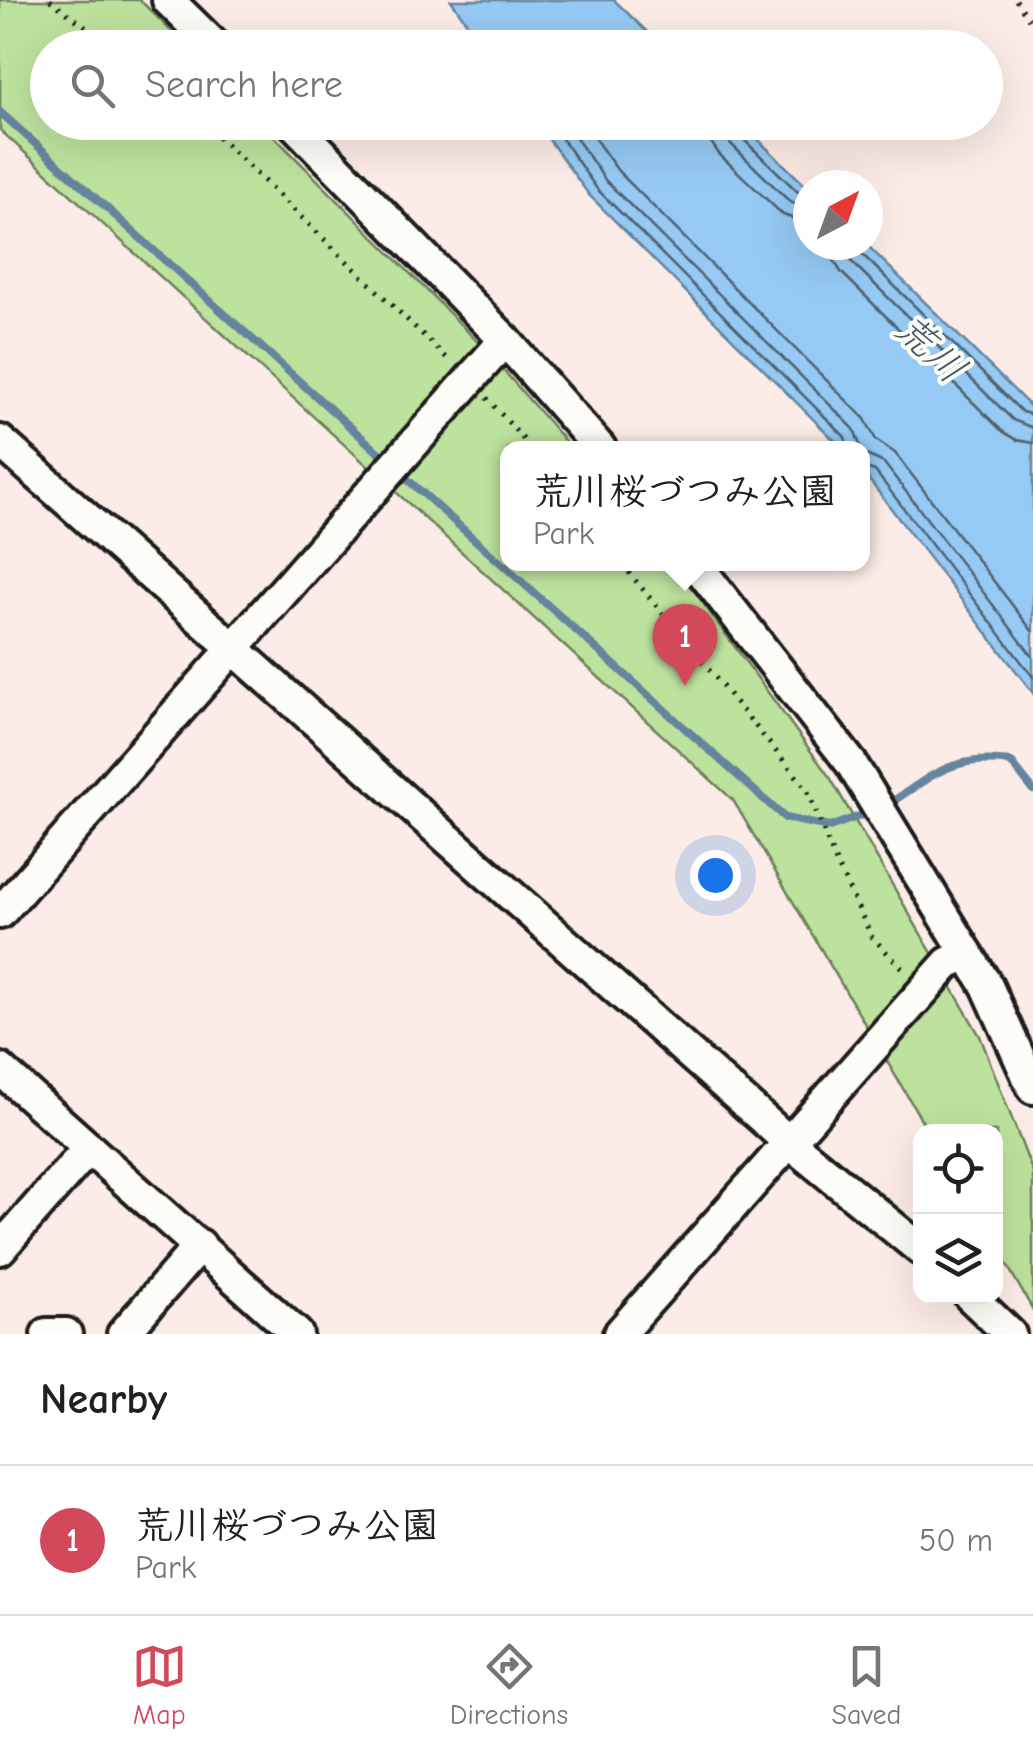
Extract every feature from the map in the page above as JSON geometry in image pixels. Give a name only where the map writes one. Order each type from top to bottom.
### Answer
[{"type":"street","points":[[168,0],[198,30]]},
{"type":"street","points":[[310,140],[505,340],[594,441]]},
{"type":"street","points":[[0,913],[505,340]]},
{"type":"street","points":[[0,441],[790,1142],[913,1243]]},
{"type":"street","points":[[701,571],[851,762],[987,986],[1033,1088]]},
{"type":"street","points":[[619,1334],[948,963],[967,953]]},
{"type":"street","points":[[0,1069],[297,1334]]},
{"type":"street","points":[[0,1249],[90,1148]]},
{"type":"street","points":[[122,1334],[200,1245]]},
{"type":"street","points":[[978,1304],[1010,1334]]},
{"type":"street","points":[[46,1334],[66,1334]]},
{"type":"path","points":[[50,0],[90,30]]},
{"type":"path","points":[[1016,0],[1029,18]]},
{"type":"path","points":[[222,140],[455,366]]},
{"type":"path","points":[[482,394],[525,441]]},
{"type":"path","points":[[628,571],[806,789],[872,938],[906,972]]},
{"type":"green space","points":[[0,0],[140,0],[170,30],[30,30],[30,140],[278,140],[484,348],[565,441],[500,441],[500,571],[676,571],[695,592],[831,779],[980,1036],[1033,1173],[1033,1310],[1003,1258],[1003,1124],[924,1124],[733,800],[0,130]]},
{"type":"water","points":[[451,0],[614,0],[645,30],[472,30]]},
{"type":"water","name":"荒川","points":[[549,140],[759,140],[793,173],[793,260],[882,260],[1033,409],[1033,693],[870,481],[870,441],[835,441],[589,195]]},
{"type":"waterway","points":[[0,112],[30,139]]},
{"type":"waterway","points":[[31,140],[387,460]]},
{"type":"waterway","points":[[397,470],[500,562]]},
{"type":"waterway","points":[[510,571],[785,818],[829,827],[871,812]]},
{"type":"waterway","points":[[884,807],[942,770],[972,761],[1011,762],[1033,790]]},
{"type":"place","name":"荒川桜づつみ公園","points":[[685,686]]}]
